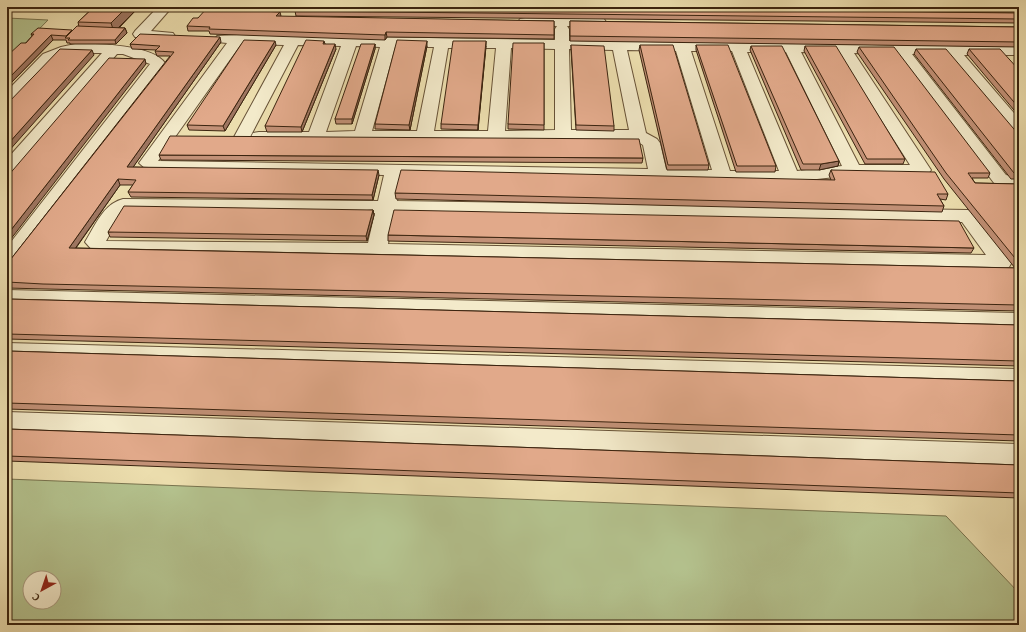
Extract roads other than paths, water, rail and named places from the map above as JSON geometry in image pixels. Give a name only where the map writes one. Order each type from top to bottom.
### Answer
[{"type":"lane","points":[[7,170],[118,50],[140,34],[164,9],[180,37],[140,34]]},
{"type":"lane","points":[[514,21],[609,23]]},
{"type":"lane","points":[[562,22],[563,134]]},
{"type":"lane","points":[[206,38],[350,42],[1012,50],[1019,66]]},
{"type":"lane","points":[[237,39],[148,163],[153,166],[790,177],[854,170],[922,170],[843,48]]},
{"type":"lane","points":[[293,41],[234,137],[563,134],[638,135],[651,143],[658,175]]},
{"type":"lane","points":[[316,136],[350,42]]},
{"type":"lane","points":[[362,136],[389,42]]},
{"type":"lane","points":[[425,136],[442,42]]},
{"type":"lane","points":[[496,135],[504,43]]},
{"type":"lane","points":[[619,45],[638,135]]},
{"type":"lane","points":[[682,46],[723,176]]},
{"type":"lane","points":[[738,47],[790,177]]},
{"type":"lane","points":[[7,100],[48,57],[57,52],[79,48],[118,50],[153,59],[158,63],[7,261]]},
{"type":"lane","points":[[790,48],[854,170]]},
{"type":"lane","points":[[901,49],[1000,179],[1008,182],[1019,183]]},
{"type":"lane","points":[[952,50],[1019,129]]},
{"type":"lane","points":[[167,137],[189,137]]},
{"type":"lane","points":[[377,250],[394,169]]},
{"type":"lane","points":[[123,205],[386,207],[968,216],[1002,262],[377,250],[100,247],[95,242],[114,211],[123,205]]},
{"type":"lane","points":[[7,296],[1019,321]]},
{"type":"lane","points":[[7,351],[1019,378]]},
{"type":"lane","points":[[7,422],[1019,455]]}]
